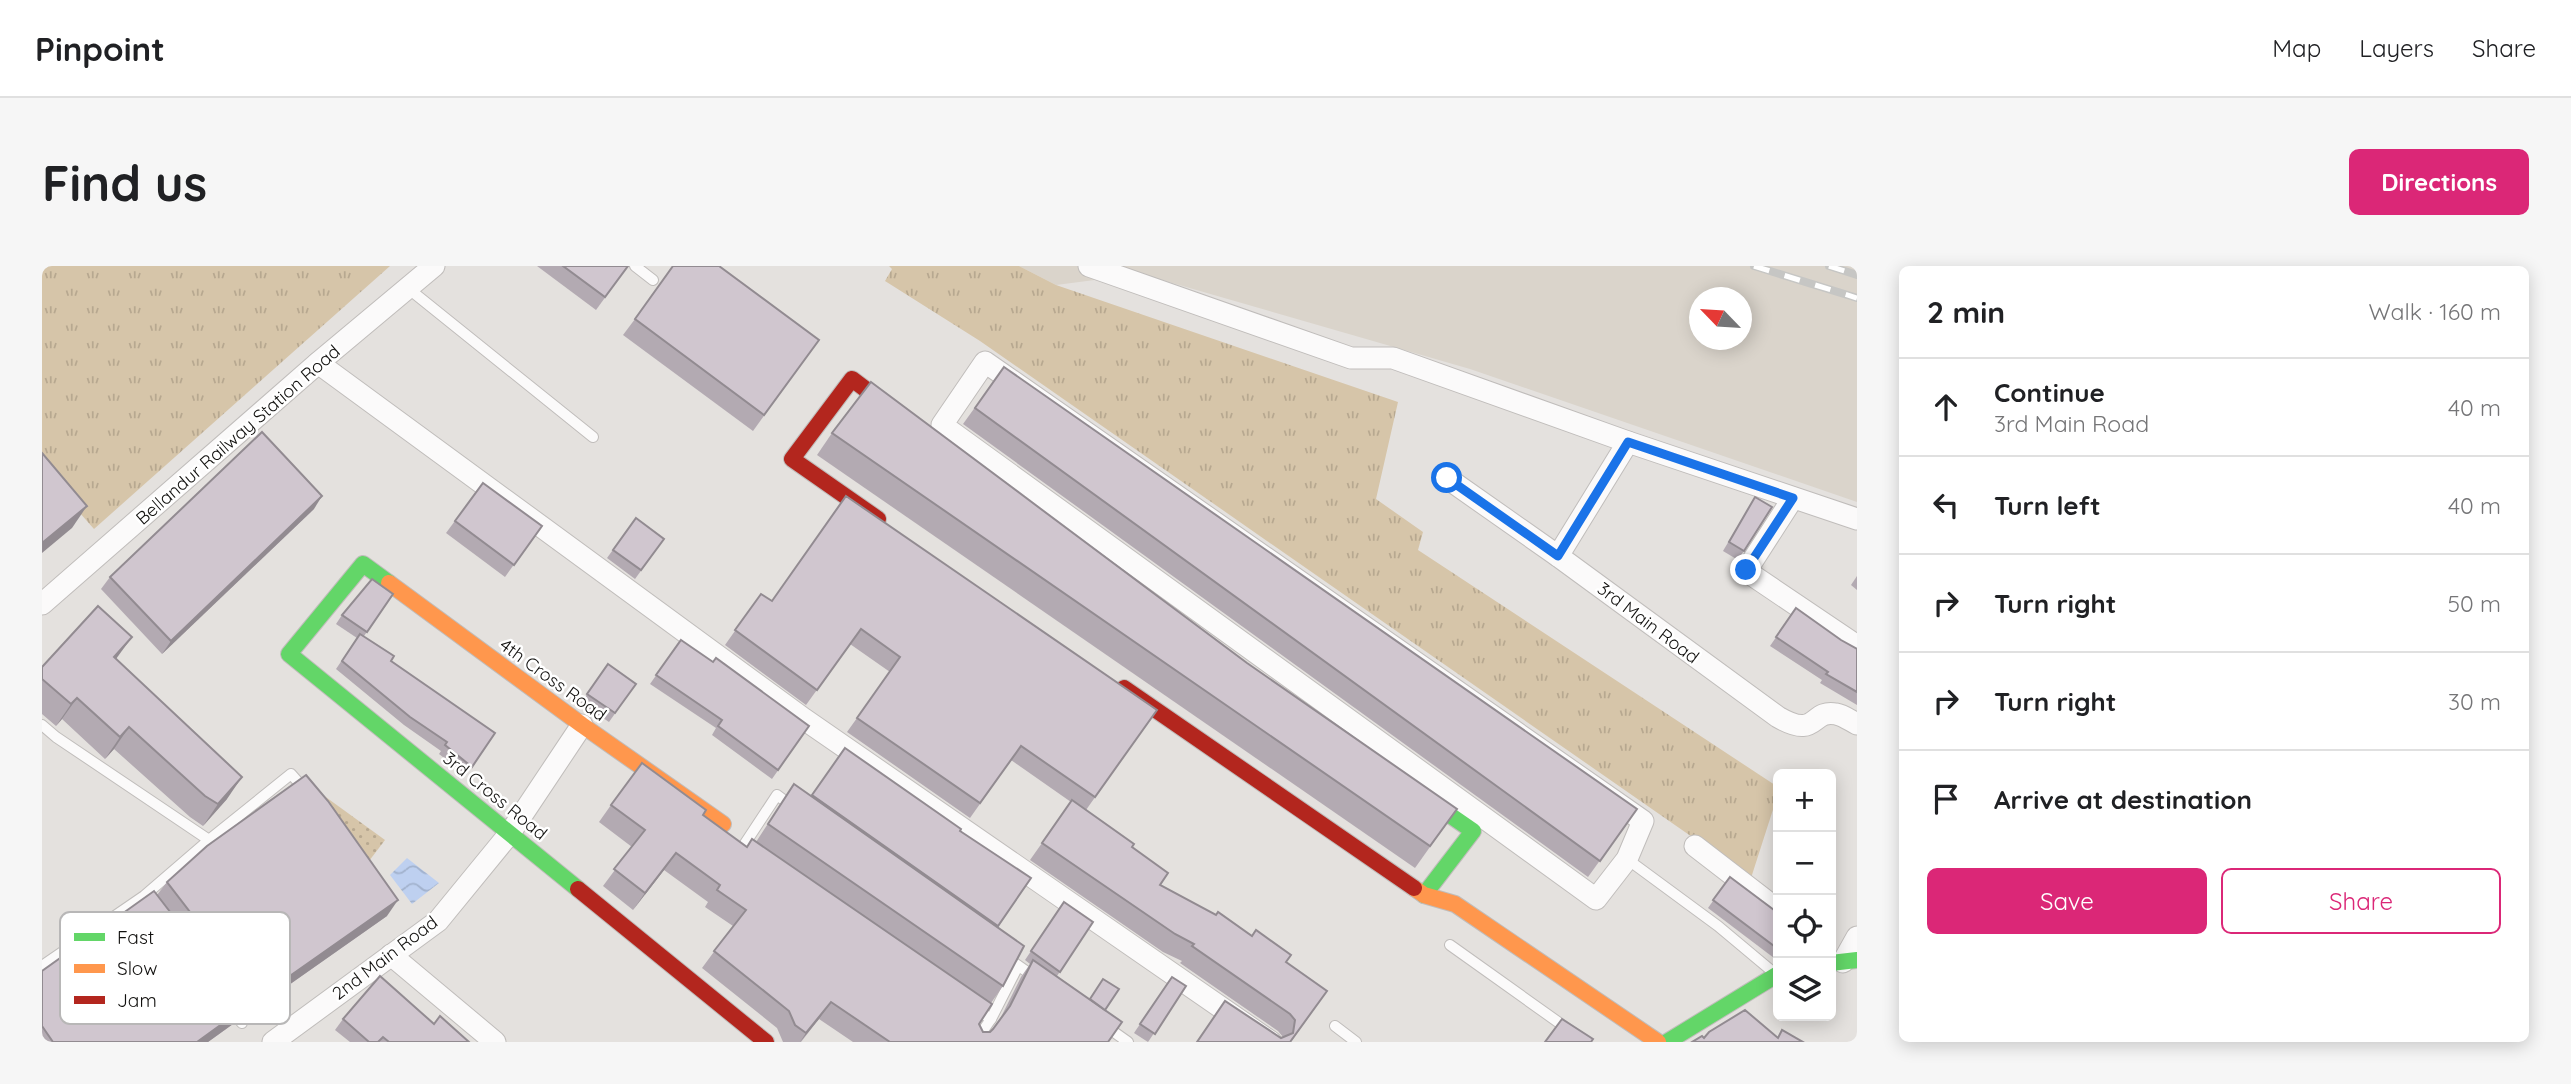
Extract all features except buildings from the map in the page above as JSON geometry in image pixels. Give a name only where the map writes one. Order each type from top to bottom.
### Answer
[{"type":"street","name":"Bellandur Railway Station Road","points":[[42,604],[318,363],[434,266]]},
{"type":"street","points":[[1088,266],[1351,358],[1393,358],[1628,442],[1857,519]]},
{"type":"street","points":[[985,362],[1643,821],[1627,859],[1596,899],[942,425],[985,362]]},
{"type":"street","points":[[318,363],[804,719],[1270,1042]]},
{"type":"street","points":[[892,528],[792,459],[852,379],[908,421]]},
{"type":"street","points":[[1558,556],[1628,442]]},
{"type":"street","name":"3rd Main Road","points":[[1447,478],[1778,717],[1795,727],[1805,726],[1826,714],[1836,713],[1857,724]]},
{"type":"street","points":[[1793,498],[1746,570],[1857,646]]},
{"type":"street","name":"4th Cross Road","points":[[363,564],[582,725],[723,824]]},
{"type":"street","name":"3rd Cross Road","points":[[363,564],[289,654],[766,1042]]},
{"type":"street","points":[[1105,675],[1424,895],[1455,904],[1658,1042]]},
{"type":"street","name":"2nd Main Road","points":[[273,1042],[438,921],[510,833],[582,725]]},
{"type":"street","points":[[1407,786],[1473,831],[1424,895]]},
{"type":"street","points":[[1695,846],[1773,907]]},
{"type":"street","points":[[1844,962],[1857,937]]},
{"type":"street","points":[[391,955],[495,1042]]},
{"type":"street","points":[[1667,1042],[1773,976]]},
{"type":"lane","points":[[635,266],[653,280]]},
{"type":"lane","points":[[409,289],[593,437]]},
{"type":"lane","points":[[42,725],[209,840]]},
{"type":"lane","points":[[121,912],[144,896],[291,774],[312,799]]},
{"type":"lane","points":[[764,863],[742,848],[777,795],[799,811]]},
{"type":"lane","points":[[1627,859],[1718,926],[1773,971]]},
{"type":"lane","points":[[144,896],[153,907]]},
{"type":"lane","points":[[1450,945],[1586,1042]]},
{"type":"lane","points":[[996,950],[1051,989]]},
{"type":"lane","points":[[42,966],[60,954]]},
{"type":"lane","points":[[975,1042],[991,1019],[1018,966]]},
{"type":"lane","points":[[968,1003],[991,1019]]},
{"type":"lane","points":[[1095,1019],[1128,1042]]},
{"type":"lane","points":[[1335,1026],[1356,1042]]},
{"type":"shaded area","points":[[1019,266],[1857,266],[1857,502],[1470,369],[1141,274],[1056,285]]},
{"type":"green space","points":[[42,266],[390,266],[94,529],[42,470]]},
{"type":"green space","points":[[889,266],[1019,266],[1056,285],[1398,402],[1376,499],[1423,532],[1418,550],[1773,784],[1773,810],[1751,878],[980,341],[885,281],[892,269]]},
{"type":"green space","points":[[323,795],[385,840],[366,865]]},
{"type":"water","points":[[407,858],[439,883],[412,904],[390,875]]},
{"type":"railway","points":[[1754,266],[1857,298]]},
{"type":"railway","points":[[1829,266],[1857,275]]},
{"type":"traffic: fast","points":[[389,583],[363,564],[289,654],[578,889]]},
{"type":"traffic: fast","points":[[1418,793],[1473,831],[1424,895]]},
{"type":"traffic: fast","points":[[1836,962],[1857,960]]},
{"type":"traffic: fast","points":[[1667,1042],[1773,977]]},
{"type":"traffic: slow","points":[[389,583],[582,725],[723,824]]},
{"type":"traffic: slow","points":[[1414,888],[1424,895],[1455,904],[1658,1042]]},
{"type":"traffic: jam","points":[[878,519],[792,459],[852,379],[897,413]]},
{"type":"traffic: jam","points":[[1124,688],[1414,888]]},
{"type":"traffic: jam","points":[[578,889],[766,1042]]},
{"type":"route","points":[[1447,478],[1558,556],[1628,442],[1793,498],[1746,570]]}]
